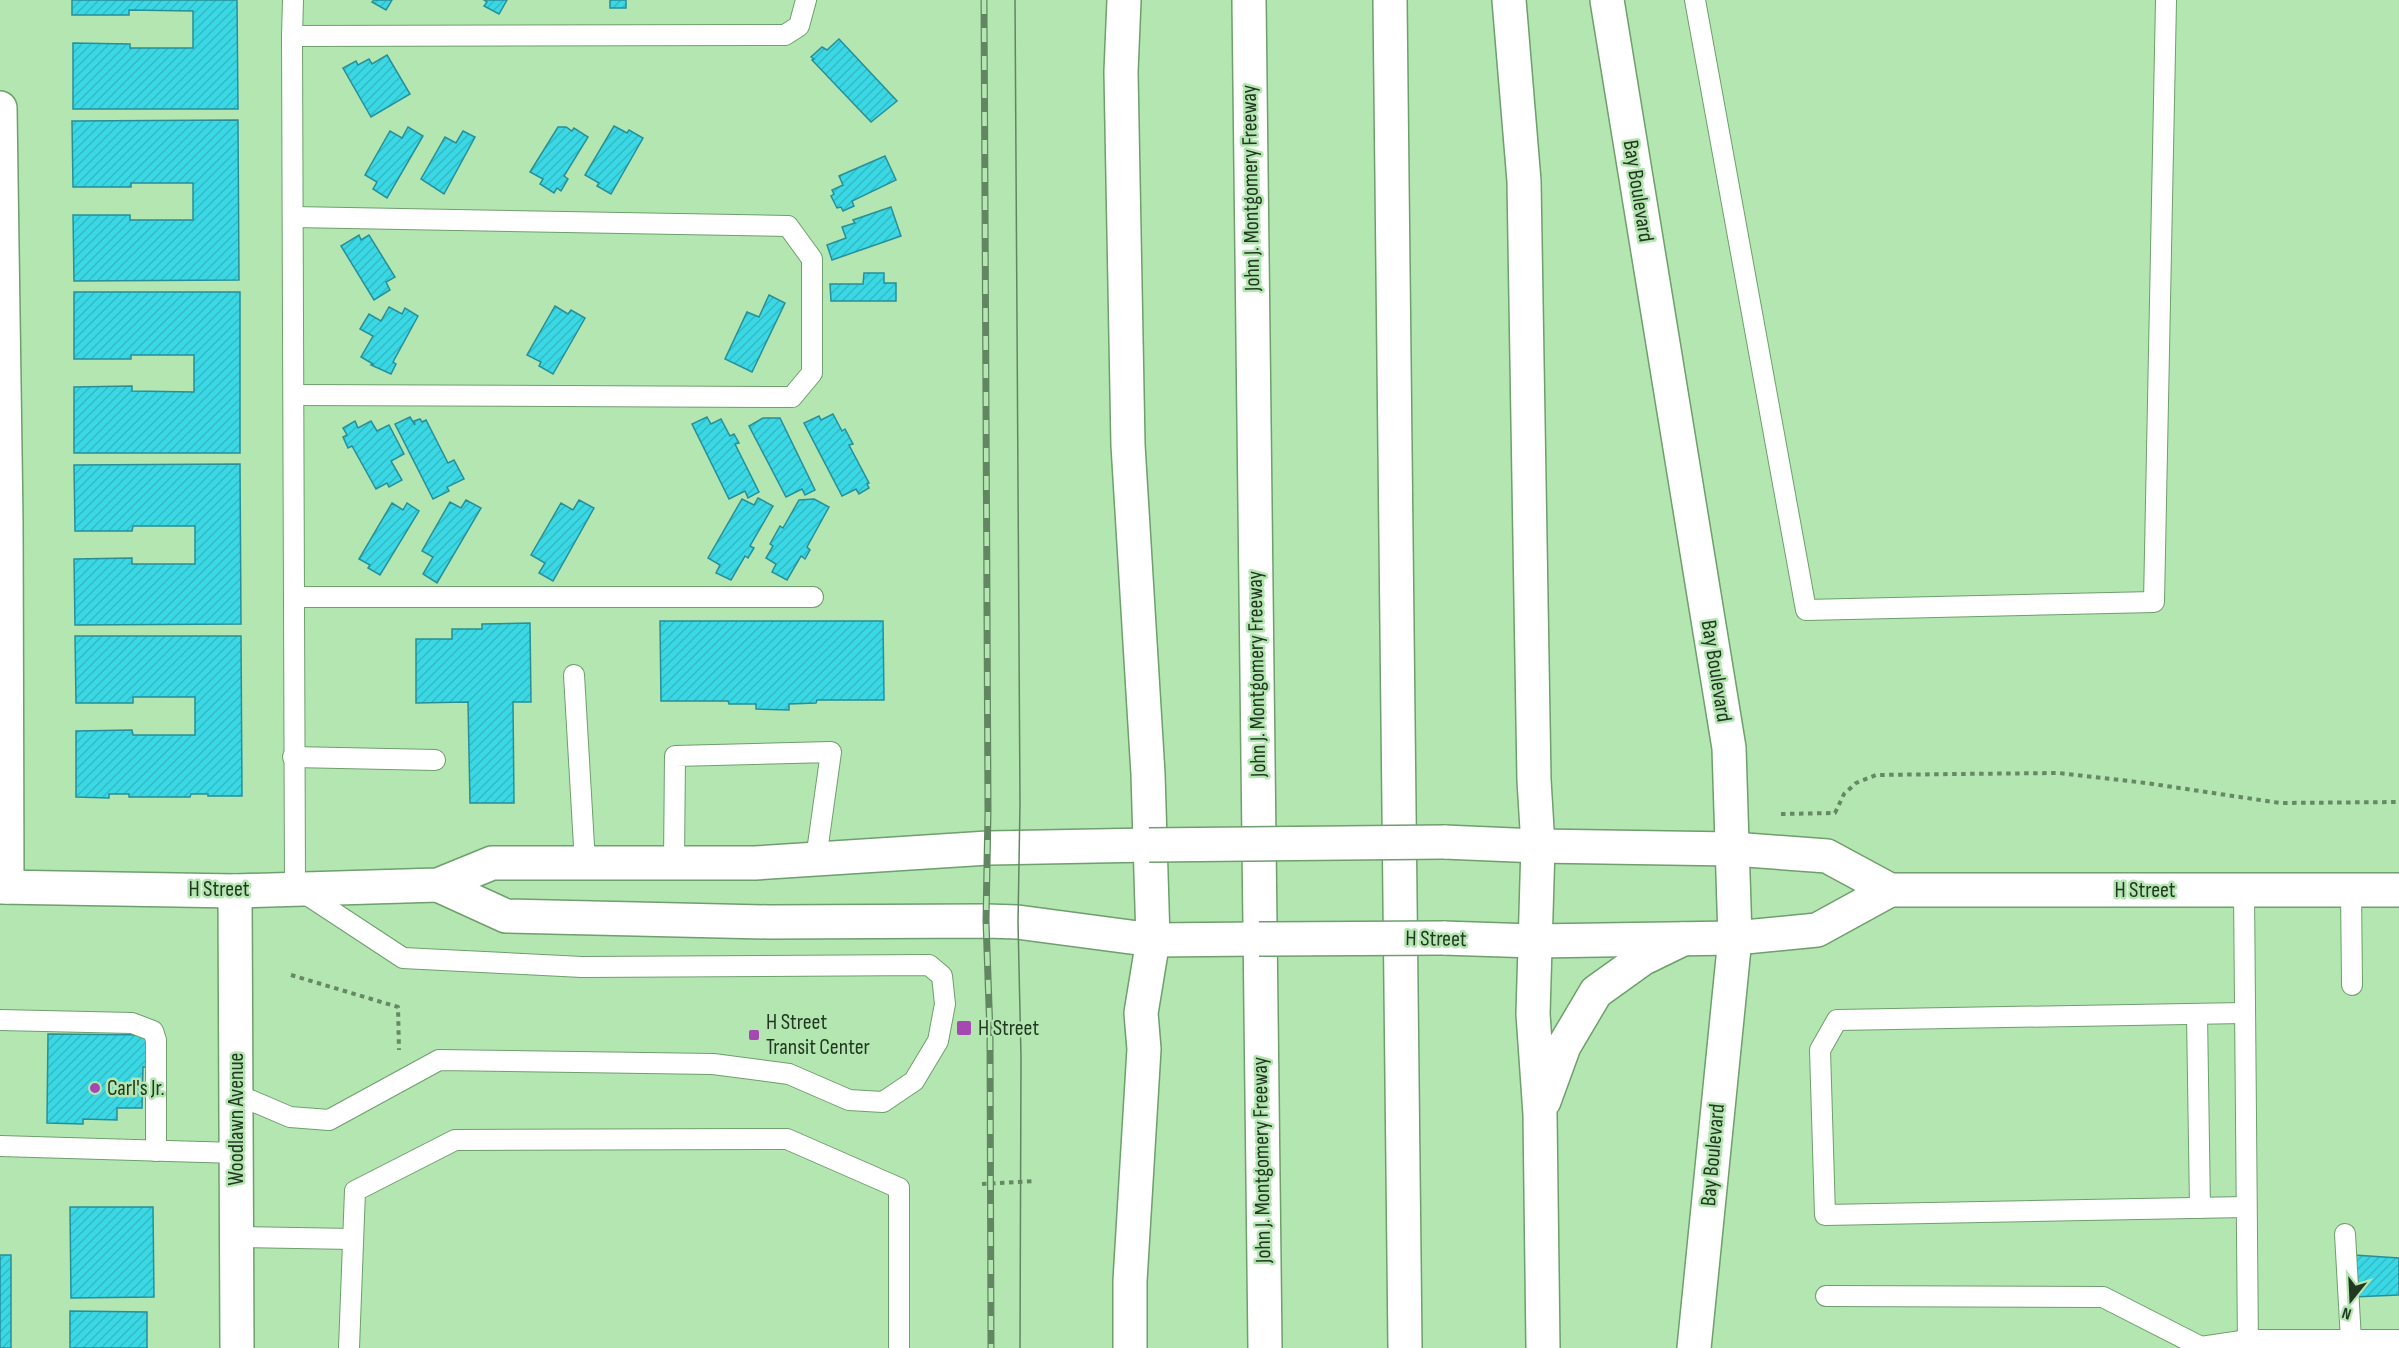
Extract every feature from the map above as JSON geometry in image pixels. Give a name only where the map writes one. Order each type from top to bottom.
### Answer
[{"type":"main road","points":[[1124,0],[1121,72],[1128,445],[1156,940],[1141,1013],[1144,1049],[1130,1281],[1130,1348]]},
{"type":"main road","name":"John J. Montgomery Freeway","points":[[1249,0],[1265,1348]]},
{"type":"main road","points":[[1390,0],[1405,1348]]},
{"type":"main road","points":[[1509,0],[1524,181],[1534,756],[1538,846],[1533,1014],[1540,1114],[1543,1348]]},
{"type":"main road","name":"Bay Boulevard","points":[[1607,0],[1729,748],[1735,938],[1694,1348]]},
{"type":"main road","points":[[0,108],[4,887]]},
{"type":"main road","name":"H Street","points":[[4,887],[235,891],[295,887],[438,885],[492,863],[755,863],[988,848],[1444,842],[1733,849],[1827,856],[1890,890],[2399,890]]},
{"type":"main road","name":"H Street","points":[[438,885],[506,916],[769,922],[1018,922],[1156,940],[1443,938],[1535,941],[1735,938],[1817,930],[1890,890]]},
{"type":"main road","name":"Woodlawn Avenue","points":[[235,891],[237,1348]]},
{"type":"main road","points":[[1540,1114],[1564,1046],[1596,992],[1642,958],[1683,939]]},
{"type":"lane","points":[[236,1094],[290,1117],[329,1120],[439,1060],[713,1064],[789,1074],[849,1100],[883,1102],[914,1081],[938,1041],[945,1004],[942,976],[929,965],[582,967],[403,958],[295,887],[293,0]]},
{"type":"lane","points":[[292,36],[785,35],[798,26],[806,0]]},
{"type":"lane","points":[[1695,0],[1806,610],[2154,602],[2166,0]]},
{"type":"lane","points":[[293,216],[788,226],[812,259],[812,374],[792,397],[294,395]]},
{"type":"lane","points":[[295,597],[813,597]]},
{"type":"lane","points":[[574,675],[585,863]]},
{"type":"lane","points":[[674,863],[675,756],[831,752],[816,859]]},
{"type":"lane","points":[[293,757],[435,760]]},
{"type":"lane","points":[[2244,890],[2248,1344]]},
{"type":"lane","points":[[2351,891],[2352,984]]},
{"type":"lane","points":[[2244,1013],[1837,1020],[1820,1050],[1825,1215],[2246,1207]]},
{"type":"lane","points":[[2197,1014],[2200,1208]]},
{"type":"lane","points":[[0,1020],[132,1023],[153,1031],[156,1040],[156,1150]]},
{"type":"lane","points":[[349,1348],[355,1191],[455,1140],[786,1139],[899,1188],[899,1348]]},
{"type":"lane","points":[[0,1146],[236,1154]]},
{"type":"lane","points":[[2345,1234],[2351,1340]]},
{"type":"lane","points":[[236,1237],[353,1239]]},
{"type":"lane","points":[[1826,1296],[2103,1297],[2201,1347],[2351,1340],[2399,1341]]},
{"type":"path","points":[[1835,813],[1844,794],[1856,783],[1876,776],[1956,774],[2059,773],[2280,803],[2399,802]]},
{"type":"path","points":[[291,975],[398,1008],[400,1081]]},
{"type":"path","points":[[982,1184],[1034,1181]]},
{"type":"building","points":[[72,0],[237,0],[238,109],[73,109],[73,43],[130,44],[130,48],[193,48],[193,11],[129,10],[129,15],[72,15]]},
{"type":"building","points":[[392,0],[386,10],[372,2]]},
{"type":"building","points":[[484,0],[507,0],[499,14],[484,6],[487,2]]},
{"type":"building","points":[[610,0],[626,0],[626,8],[610,8]]},
{"type":"building","points":[[839,39],[897,101],[871,122],[812,60],[814,59],[811,57],[822,47],[827,50]]},
{"type":"building","points":[[387,55],[410,94],[371,117],[343,68],[356,61],[358,65],[369,59],[372,64]]},
{"type":"building","points":[[238,120],[239,280],[74,281],[73,215],[130,215],[130,220],[193,220],[193,183],[131,183],[131,187],[73,187],[72,121]]},
{"type":"building","points":[[614,126],[627,133],[629,130],[643,138],[611,194],[597,186],[599,183],[585,175]]},
{"type":"building","points":[[408,127],[423,136],[387,198],[373,189],[377,182],[365,175],[390,131],[402,138]]},
{"type":"building","points":[[558,127],[566,127],[572,131],[574,128],[588,137],[564,176],[568,179],[561,191],[557,188],[554,193],[540,184],[543,179],[530,172]]},
{"type":"building","points":[[463,131],[475,137],[444,194],[421,179],[445,137],[456,143]]},
{"type":"building","points":[[885,156],[896,180],[852,201],[854,206],[843,211],[841,207],[837,208],[831,196],[834,194],[832,190],[843,185],[839,176]]},
{"type":"building","points":[[891,207],[901,236],[832,260],[827,245],[846,238],[842,227],[855,223],[853,220]]},
{"type":"building","points":[[359,235],[361,240],[369,235],[395,277],[386,282],[390,290],[374,300],[341,246]]},
{"type":"building","points":[[864,273],[884,273],[884,283],[896,283],[896,301],[831,301],[830,284],[863,284]]},
{"type":"building","points":[[74,292],[240,292],[240,453],[74,453],[74,387],[132,386],[132,391],[194,392],[194,355],[131,355],[131,359],[74,359]]},
{"type":"building","points":[[769,295],[785,303],[752,372],[725,359],[747,312],[759,317]]},
{"type":"building","points":[[555,306],[568,314],[571,310],[585,318],[553,374],[539,366],[541,362],[527,355]]},
{"type":"building","points":[[389,307],[402,314],[405,308],[418,316],[393,362],[396,364],[391,374],[371,365],[373,364],[361,357],[373,336],[360,329],[369,314],[381,321]]},
{"type":"building","points":[[833,414],[842,431],[845,429],[853,444],[849,445],[869,483],[867,484],[869,488],[859,494],[856,489],[842,496],[804,423],[819,416],[821,420]]},
{"type":"building","points":[[410,417],[415,425],[414,421],[426,420],[448,463],[454,460],[464,479],[447,487],[449,491],[433,499],[395,424]]},
{"type":"building","points":[[707,417],[711,424],[721,419],[730,436],[734,434],[739,443],[735,444],[759,492],[748,498],[745,491],[729,499],[692,424]]},
{"type":"building","points":[[763,418],[780,418],[815,490],[805,495],[802,489],[786,497],[749,426]]},
{"type":"building","points":[[355,421],[358,428],[371,421],[377,431],[389,425],[404,454],[391,461],[402,480],[389,487],[387,483],[376,489],[352,446],[348,448],[343,437],[347,435],[343,428]]},
{"type":"building","points":[[240,464],[241,624],[75,625],[74,559],[132,558],[132,564],[195,564],[195,526],[133,526],[132,531],[75,531],[74,465]]},
{"type":"building","points":[[758,498],[773,506],[750,546],[754,548],[748,558],[745,556],[731,580],[716,573],[720,565],[708,558],[742,499],[754,505]]},
{"type":"building","points":[[814,499],[829,507],[807,547],[810,550],[805,559],[801,556],[787,580],[772,572],[776,564],[766,558],[773,546],[770,544],[780,526],[783,528],[799,500]]},
{"type":"building","points":[[466,500],[481,508],[437,583],[423,574],[433,557],[422,551],[450,502],[461,508]]},
{"type":"building","points":[[579,500],[594,508],[553,581],[539,573],[545,563],[531,555],[561,503],[573,510]]},
{"type":"building","points":[[392,503],[403,510],[407,503],[419,511],[380,575],[368,568],[370,565],[359,559]]},
{"type":"building","points":[[660,621],[883,621],[884,700],[817,700],[816,703],[789,704],[789,710],[756,709],[756,704],[729,704],[728,701],[661,701]]},
{"type":"building","points":[[530,623],[531,702],[513,702],[514,803],[470,803],[468,702],[416,703],[416,639],[452,639],[452,629],[482,629],[482,624]]},
{"type":"building","points":[[75,636],[241,636],[242,796],[191,794],[190,797],[129,797],[129,794],[109,794],[109,798],[76,797],[76,731],[132,730],[133,735],[195,735],[195,697],[133,697],[133,703],[76,703]]},
{"type":"building","name":"Carl's Jr.","points":[[48,1034],[153,1035],[152,1067],[143,1067],[142,1108],[117,1108],[117,1120],[83,1119],[83,1124],[47,1123]]},
{"type":"building","points":[[70,1207],[153,1207],[154,1297],[71,1298]]},
{"type":"building","points":[[0,1255],[11,1255],[11,1348],[0,1348]]},
{"type":"building","points":[[2354,1255],[2399,1258],[2399,1295],[2353,1297]]},
{"type":"building","points":[[70,1311],[147,1312],[147,1348],[70,1348]]},
{"type":"tram line","points":[[1015,0],[1020,804],[1018,922],[1021,1057],[1020,1348]]},
{"type":"railway","points":[[984,0],[988,811],[986,921],[990,1034],[991,1348]]},
{"type":"place","name":"H Street","points":[[964,1028]]},
{"type":"place","name":"H Street Transit Center","points":[[754,1035]]},
{"type":"place","name":"Carl's Jr.","points":[[95,1088]]}]
